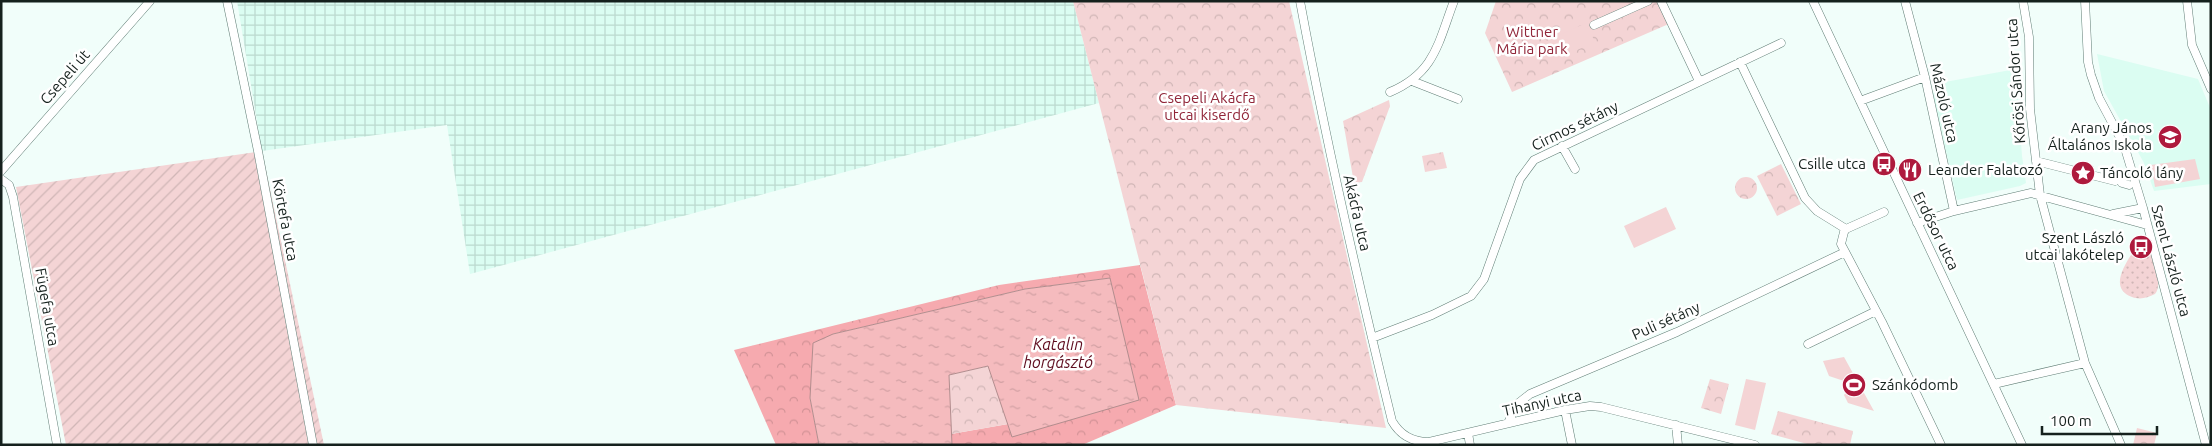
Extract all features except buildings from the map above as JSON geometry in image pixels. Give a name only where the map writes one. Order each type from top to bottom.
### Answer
[{"type":"street","name":"Csepeli út","points":[[1,171],[150,1]]},
{"type":"street","name":"Körtefa utca","points":[[228,1],[313,445]]},
{"type":"street","name":"Akácfa utca","points":[[1300,1],[1322,121],[1392,421],[1396,428]]},
{"type":"street","points":[[1390,92],[1412,81],[1426,67],[1432,57],[1454,1]]},
{"type":"street","points":[[1594,25],[1648,1]]},
{"type":"street","points":[[1662,1],[1699,81]]},
{"type":"street","name":"Erdősor utca","points":[[1813,1],[2022,445]]},
{"type":"street","name":"Mázoló utca","points":[[1905,1],[1925,77],[1954,211]]},
{"type":"street","name":"Kőrösi Sándor utca","points":[[2022,1],[2029,37],[2030,109],[2040,194],[2085,362],[2121,445]]},
{"type":"street","name":"Szent László utca","points":[[2085,1],[2088,62],[2091,75],[2100,98],[2124,145],[2148,225],[2206,445]]},
{"type":"street","points":[[2186,1],[2192,45],[2211,89]]},
{"type":"street","name":"Cirmos sétány","points":[[1372,338],[1432,315],[1478,291],[1520,179],[1534,160],[1781,42]]},
{"type":"street","points":[[1740,62],[1805,198],[1818,211],[1846,229]]},
{"type":"street","points":[[1860,101],[1925,77]]},
{"type":"street","points":[[1412,81],[1458,99]]},
{"type":"street","points":[[1562,146],[1575,169]]},
{"type":"street","points":[[2036,161],[2122,183]]},
{"type":"street","name":"Fügefa utca","points":[[1,179],[9,186],[13,197],[57,445]]},
{"type":"street","points":[[1918,222],[2023,194],[2040,194],[2148,225]]},
{"type":"street","points":[[2111,214],[2143,208]]},
{"type":"street","points":[[1884,212],[1846,229],[1841,244],[1941,445]]},
{"type":"street","name":"Puli sétány","points":[[1508,423],[1516,405],[1530,394],[1677,332],[1845,252]]},
{"type":"street","points":[[1808,344],[1876,311]]},
{"type":"street","points":[[1994,384],[2085,362]]},
{"type":"street","name":"Tihanyi utca","points":[[1396,428],[1404,435],[1421,442],[1565,410],[1601,407],[1755,445]]},
{"type":"street","points":[[1565,410],[1572,445]]},
{"type":"street","points":[[1676,425],[1678,445]]},
{"type":"street","points":[[1468,433],[1470,445]]},
{"type":"shaded area","points":[[237,1],[1073,1],[1099,103],[470,274],[447,125],[262,151]]},
{"type":"shaded area","name":"Arany János Általános Iskola","points":[[2097,54],[2198,79],[2211,110],[2211,184],[2154,191],[2144,163],[2104,91]]},
{"type":"shaded area","points":[[2016,69],[2022,156],[2026,183],[1957,200],[1933,93],[1936,91],[1934,84]]},
{"type":"green space","name":"Csepeli Akácfa utcai kiserdő","points":[[1073,1],[1289,1],[1386,428],[1176,405]]},
{"type":"green space","name":"Wittner Mária park","points":[[1496,1],[1661,1],[1671,23],[1512,92],[1485,33]]},
{"type":"green space","points":[[1586,23],[1595,42],[1550,62],[1542,43]]},
{"type":"green space","points":[[1389,100],[1390,106],[1362,182],[1354,183],[1343,121]]},
{"type":"green space","points":[[262,151],[324,445],[66,445],[16,187]]},
{"type":"green space","points":[[1443,152],[1447,168],[1425,172],[1422,156]]},
{"type":"green space","points":[[2195,159],[2200,179],[2155,187],[2151,165]]},
{"type":"green space","points":[[1781,164],[1801,204],[1777,216],[1757,176]]},
{"type":"green space","points":[[1746,177],[1754,180],[1757,188],[1754,196],[1746,199],[1738,196],[1735,188],[1738,180]]},
{"type":"green space","points":[[1666,207],[1676,229],[1634,248],[1624,226]]},
{"type":"green space","points":[[2143,237],[2155,266],[2158,289],[2155,294],[2138,298],[2124,292],[2120,286],[2120,278],[2128,260]]},
{"type":"green space","points":[[1140,265],[1176,405],[1082,445],[952,445],[951,434],[1008,424],[1013,437],[1110,278],[1025,289],[833,334],[810,398],[819,445],[776,445],[734,350],[999,285]]},
{"type":"green space","name":"Szánkódomb","points":[[1844,357],[1874,411],[1848,403],[1844,395],[1849,388],[1847,382],[1829,376],[1823,361]]},
{"type":"green space","points":[[989,366],[1008,424],[951,434],[949,375]]},
{"type":"green space","points":[[1710,379],[1729,384],[1721,414],[1701,408]]},
{"type":"green space","points":[[1746,379],[1766,383],[1755,430],[1735,425]]},
{"type":"green space","points":[[1778,411],[1853,431],[1850,445],[1811,445],[1771,434]]},
{"type":"green space","points":[[2137,428],[2157,433],[2154,445],[2133,445]]},
{"type":"water","name":"Katalin horgásztó","points":[[1110,278],[1139,400],[1012,437],[988,366],[949,375],[952,445],[819,445],[810,398],[813,343],[833,334],[1025,289]]},
{"type":"place","name":"Arany János Általános Iskola","points":[[2170,137]]},
{"type":"place","name":"Csille utca","points":[[1884,164]]},
{"type":"place","name":"Leander Falatozó","points":[[1910,170]]},
{"type":"place","name":"Táncoló lány","points":[[2083,173]]},
{"type":"place","name":"Szent László utcai lakótelep","points":[[2141,247]]},
{"type":"place","name":"Szánkódomb","points":[[1854,385]]}]
